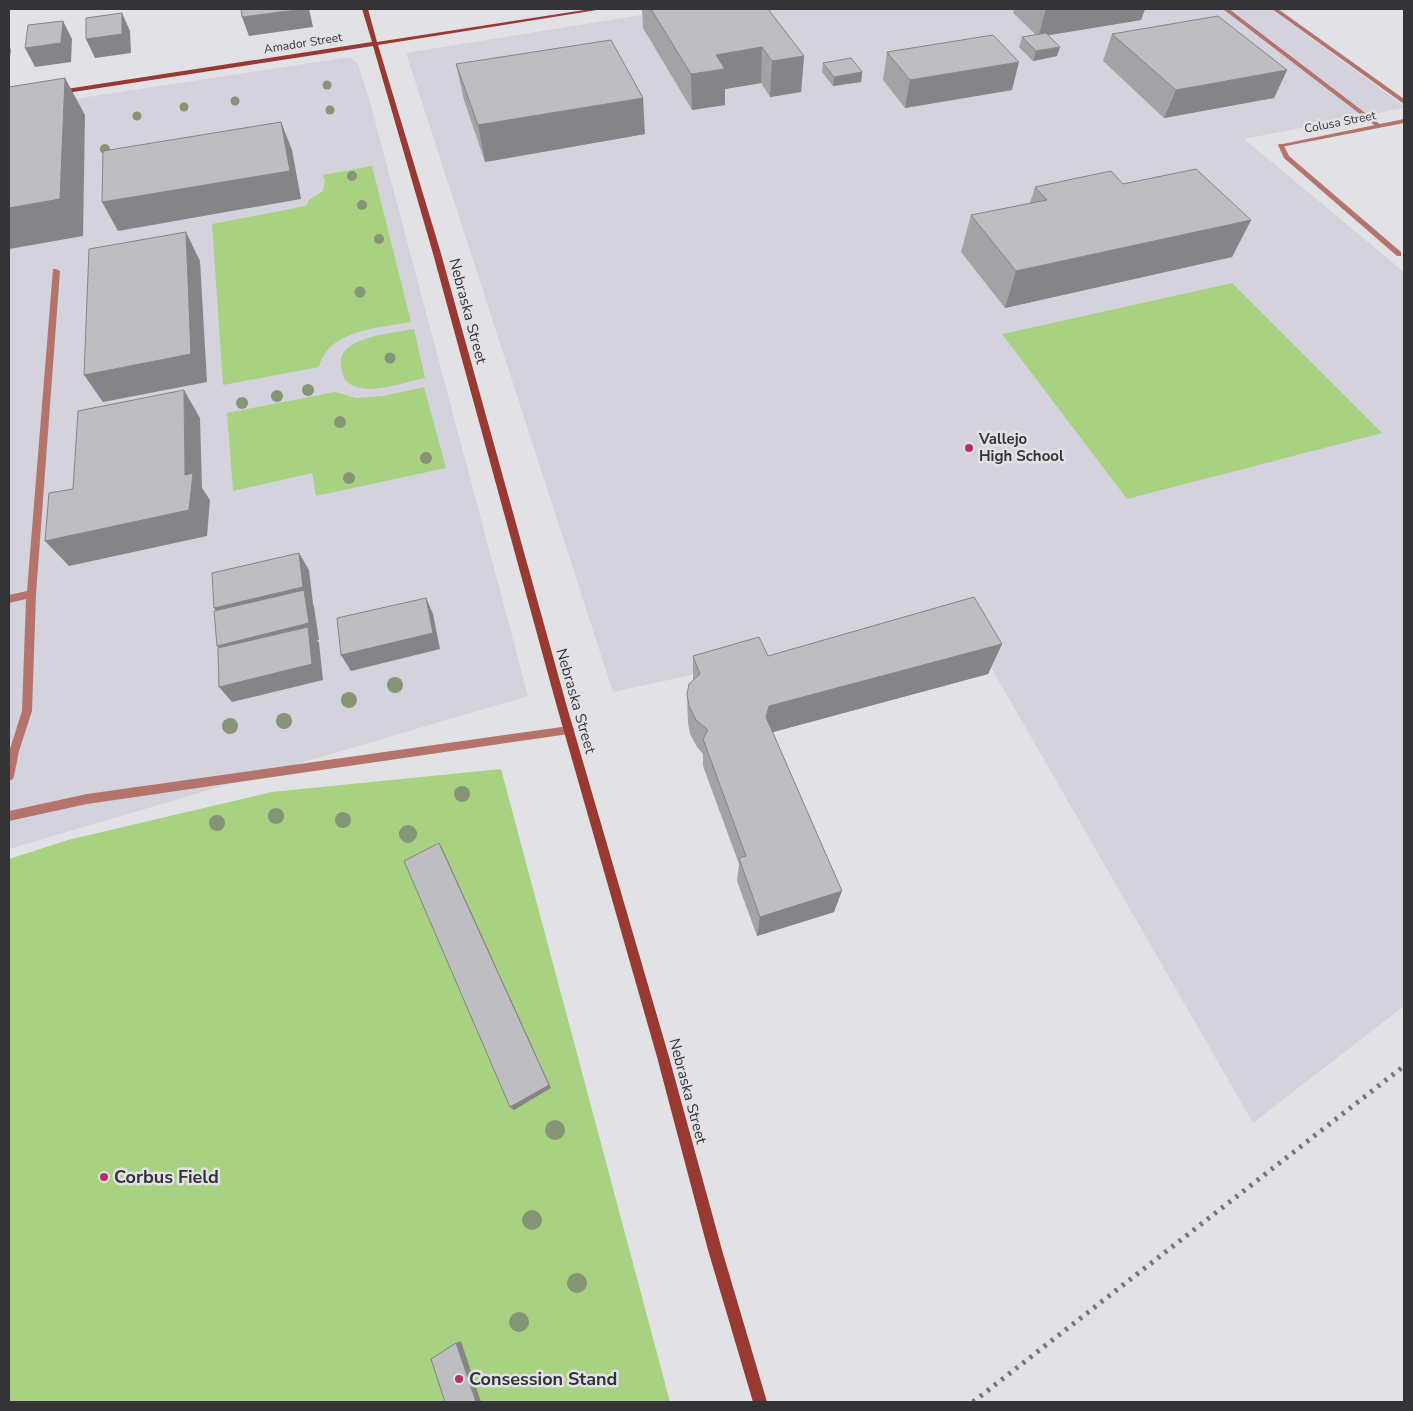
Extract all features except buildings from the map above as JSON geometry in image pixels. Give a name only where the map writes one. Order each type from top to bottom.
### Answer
[{"type":"street","name":"Nebraska Street","points":[[365,9],[436,250],[569,730],[663,1057],[715,1250],[760,1402]]},
{"type":"street","name":"Amador Street","points":[[48,94],[600,9]]},
{"type":"street","points":[[1226,9],[1379,126]]},
{"type":"street","points":[[1275,9],[1404,102]]},
{"type":"street","name":"Colusa Street","points":[[1399,254],[1286,157],[1281,145],[1404,121]]},
{"type":"street","points":[[9,776],[14,751],[27,711],[31,594],[56,271]]},
{"type":"street","points":[[9,599],[31,594]]},
{"type":"street","points":[[9,816],[87,799],[569,730]]},
{"type":"shaded area","name":"Vallejo High School","points":[[678,9],[1271,9],[1404,106],[1404,108],[1244,139],[1404,272],[1404,1006],[1253,1123],[966,624],[761,660],[613,692],[406,53]]},
{"type":"shaded area","points":[[350,57],[358,64],[370,102],[528,696],[9,849],[9,109]]},
{"type":"green space","points":[[372,166],[411,322],[357,332],[344,338],[333,345],[325,354],[319,367],[223,385],[212,224],[306,206],[309,200],[323,191],[325,181],[323,175]]},
{"type":"green space","points":[[1232,283],[1382,433],[1127,499],[1002,334]]},
{"type":"green space","points":[[414,329],[425,378],[373,389],[353,386],[345,380],[341,361],[344,353],[351,346],[371,337]]},
{"type":"green space","points":[[424,387],[446,468],[316,496],[312,473],[233,491],[227,413],[335,392],[356,398],[383,396]]},
{"type":"green space","points":[[501,769],[670,1402],[9,1402],[9,859],[68,840],[272,792]]},
{"type":"railway","points":[[973,1402],[1404,1066]]},
{"type":"place","name":"Vallejo High School","points":[[969,448]]},
{"type":"place","name":"Corbus Field","points":[[104,1177]]},
{"type":"place","name":"Consession Stand","points":[[459,1379]]}]
